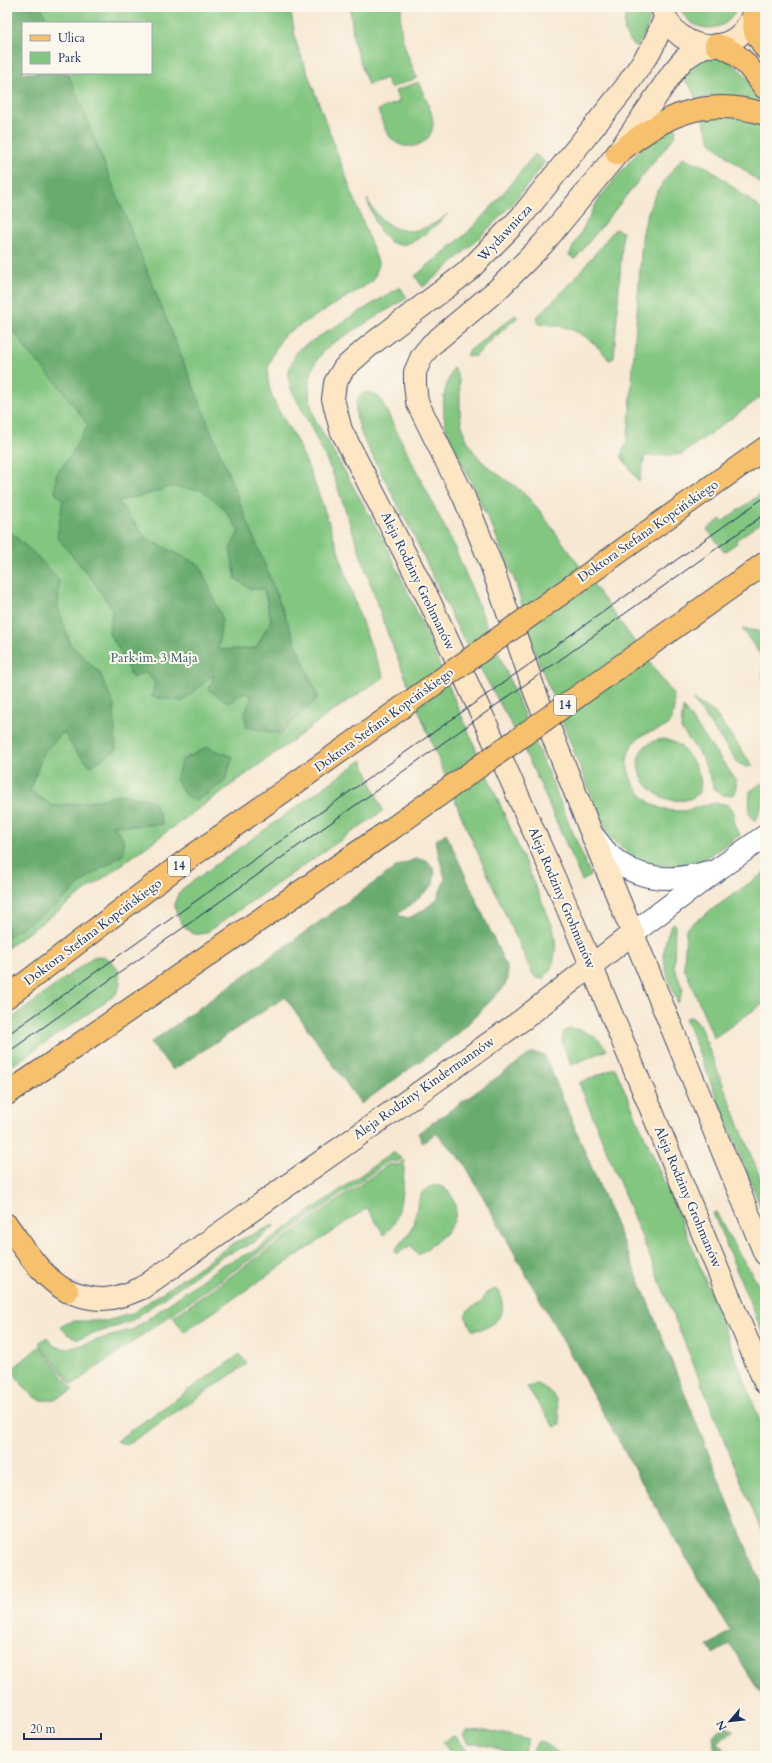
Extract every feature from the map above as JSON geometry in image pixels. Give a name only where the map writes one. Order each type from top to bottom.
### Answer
[{"type":"main road","points":[[754,11],[747,26],[739,35],[728,42],[710,46],[691,53],[679,64],[617,154],[570,212],[529,259],[498,289],[436,340],[422,356],[415,372],[414,384],[417,402],[469,510],[491,564],[535,692],[765,1254]]},
{"type":"main road","points":[[754,11],[755,32],[765,48]]},
{"type":"main road","points":[[663,12],[672,29],[680,37],[692,43],[732,50],[765,88]]},
{"type":"main road","name":"Wydawnicza","points":[[338,423],[333,392],[337,379],[344,368],[369,346],[467,272],[521,217],[625,88],[652,48],[663,12]]},
{"type":"main road","points":[[617,154],[652,126],[673,116],[694,109],[723,107],[740,108],[765,114]]},
{"type":"main road","name":"Aleja Rodziny Grohmanów","points":[[338,423],[429,600],[488,728],[592,966],[765,1383]]},
{"type":"main road","name":"Doktora Stefana Kopcińskiego","points":[[7,997],[185,861],[765,448]]},
{"type":"main road","name":"14","points":[[7,1094],[390,830],[765,562]]},
{"type":"main road","name":"Aleja Rodziny Kindermannów","points":[[7,1225],[45,1275],[67,1291],[83,1298],[102,1300],[121,1296],[142,1288],[522,1020],[633,933]]},
{"type":"street","points":[[591,832],[610,855],[628,869],[646,876],[675,879],[717,870]]},
{"type":"street","name":"Aleja Rodziny Kindermannów","points":[[633,933],[765,836]]},
{"type":"green space","name":"Park im. 3 Maja","points":[[7,7],[290,7],[296,42],[379,265],[373,281],[284,335],[275,350],[268,371],[269,385],[274,401],[297,442],[321,499],[364,627],[384,677],[333,711],[7,948]]},
{"type":"green space","points":[[7,7],[41,7],[48,22],[22,22],[22,74],[68,74],[318,698],[280,734],[246,727],[245,712],[252,697],[244,692],[229,703],[209,690],[214,674],[183,701],[152,697],[155,683],[146,672],[132,678],[119,649],[109,634],[112,609],[94,582],[57,537],[63,500],[55,493],[56,475],[70,456],[88,425],[57,383],[28,352],[7,321]],"holes":[[[169,487],[202,490],[223,507],[239,531],[230,549],[236,579],[251,589],[264,589],[271,620],[256,648],[218,650],[222,618],[200,565],[146,538],[118,501],[145,495]]]},
{"type":"green space","points":[[350,7],[402,7],[402,34],[417,78],[390,88],[386,78],[368,85],[354,43]]},
{"type":"green space","points":[[626,7],[652,7],[647,28],[637,47],[632,43],[626,34]]},
{"type":"green space","points":[[680,7],[737,7],[726,23],[717,27],[708,28],[700,27],[691,23]]},
{"type":"green space","points":[[707,56],[727,60],[739,69],[764,104],[712,97],[696,99],[690,86],[680,77],[688,67]]},
{"type":"green space","points":[[418,82],[433,119],[432,130],[429,136],[419,145],[406,146],[399,144],[390,137],[378,110],[399,102],[395,91]]},
{"type":"green space","points":[[733,117],[765,125],[765,187],[711,142],[702,118]]},
{"type":"green space","points":[[675,126],[675,136],[575,259],[569,255],[598,200],[630,161],[640,149]]},
{"type":"green space","points":[[535,154],[545,162],[528,185],[496,221],[470,247],[423,287],[415,276],[467,233],[495,203]]},
{"type":"green space","points":[[683,157],[709,168],[765,212],[765,394],[682,454],[645,456],[639,482],[621,456],[627,441],[629,425],[642,239],[644,226],[651,204],[667,177]]},
{"type":"green space","points":[[367,199],[383,221],[393,227],[403,230],[424,228],[448,214],[421,237],[402,245],[393,243],[385,237],[377,225]]},
{"type":"green space","points":[[615,229],[623,232],[614,358],[609,360],[595,344],[579,333],[570,329],[539,324],[537,317],[570,284]]},
{"type":"green space","points":[[400,287],[407,298],[333,343],[317,360],[310,379],[309,389],[312,410],[316,421],[383,539],[408,592],[553,927],[555,954],[551,968],[543,979],[536,978],[532,973],[463,820],[387,632],[333,474],[291,389],[288,378],[289,370],[297,351]]},
{"type":"green space","points":[[515,315],[518,317],[487,344],[476,356],[467,356],[466,354],[469,351]]},
{"type":"green space","points":[[454,367],[459,382],[460,413],[463,429],[477,456],[498,475],[528,497],[672,693],[674,709],[672,718],[668,725],[640,737],[632,745],[628,754],[627,763],[633,782],[646,799],[662,809],[685,811],[719,803],[730,807],[734,812],[734,825],[740,835],[706,858],[687,864],[674,866],[648,862],[624,850],[605,831],[535,652],[516,584],[493,529],[447,432],[443,407],[447,384]]},
{"type":"green space","points":[[366,392],[375,394],[380,398],[454,546],[591,876],[582,881],[541,786],[514,729],[455,623],[414,536],[362,436],[356,415],[356,406],[358,397]]},
{"type":"green space","points":[[765,491],[765,520],[736,540],[737,543],[724,552],[707,529],[721,519],[723,521]]},
{"type":"green space","points":[[7,529],[36,555],[59,581],[58,607],[70,644],[100,673],[114,706],[116,750],[91,766],[74,750],[64,732],[43,753],[30,791],[53,806],[90,802],[123,794],[153,801],[163,824],[137,826],[112,825],[123,837],[124,854],[87,878],[57,905],[7,937]]},
{"type":"green space","points":[[742,629],[765,632],[765,685],[763,680],[763,658]]},
{"type":"green space","points":[[693,700],[714,712],[753,766],[746,767],[738,763]]},
{"type":"green space","points":[[683,707],[736,780],[736,791],[733,795],[723,795],[715,790],[702,757],[681,729]]},
{"type":"green space","points":[[663,739],[672,741],[680,746],[696,767],[701,784],[699,791],[694,797],[685,800],[670,800],[647,786],[641,775],[638,763],[640,752],[648,744]]},
{"type":"green space","points":[[207,747],[233,757],[225,781],[207,794],[195,800],[185,795],[176,779],[182,760]]},
{"type":"green space","points":[[362,760],[383,811],[207,932],[195,934],[180,922],[176,912],[175,903],[177,896],[182,889]]},
{"type":"green space","points":[[762,783],[762,803],[755,822],[749,814],[750,791]]},
{"type":"green space","points":[[446,833],[507,968],[508,979],[504,987],[459,1033],[361,1104],[285,997],[173,1070],[150,1043],[396,867],[415,859],[427,860],[435,871],[433,885],[412,904],[396,915],[409,918],[425,909],[437,899],[445,879],[435,841]]},
{"type":"green space","points":[[765,872],[765,1002],[714,1038],[684,967],[686,928]]},
{"type":"green space","points":[[673,923],[675,924],[674,967],[683,990],[678,1003],[667,973],[664,954],[665,944]]},
{"type":"green space","points":[[93,957],[105,957],[110,960],[118,970],[120,983],[115,995],[7,1069],[7,1022]]},
{"type":"green space","points":[[690,1017],[695,1019],[699,1024],[765,1190],[765,1218],[685,1018]]},
{"type":"green space","points":[[570,1028],[581,1030],[591,1035],[600,1041],[607,1050],[571,1065],[562,1042],[563,1032]]},
{"type":"green space","points":[[533,1052],[545,1056],[645,1295],[765,1594],[765,1700],[730,1644],[713,1654],[708,1646],[730,1631],[650,1497],[464,1163],[436,1133],[423,1143],[418,1133]]},
{"type":"green space","points":[[615,1068],[694,1251],[765,1434],[765,1540],[579,1083]]},
{"type":"green space","points":[[393,1152],[402,1159],[397,1162],[389,1161],[72,1385],[39,1343],[47,1337],[54,1346],[68,1349],[134,1329],[222,1265],[254,1251]]},
{"type":"green space","points":[[404,1160],[400,1207],[394,1224],[384,1235],[367,1208],[184,1332],[173,1317],[389,1164],[398,1165]]},
{"type":"green space","points":[[434,1185],[441,1186],[446,1189],[453,1199],[456,1208],[452,1225],[447,1232],[418,1255],[411,1245],[397,1254],[394,1250],[411,1230],[420,1197],[423,1192]]},
{"type":"green space","points":[[716,1212],[729,1237],[765,1295],[765,1339],[713,1213]]},
{"type":"green space","points":[[273,1225],[274,1227],[253,1243],[221,1257],[130,1322],[78,1339],[67,1334],[61,1327],[66,1323],[75,1321],[107,1321],[133,1313],[232,1244]]},
{"type":"green space","points":[[495,1289],[500,1292],[501,1296],[502,1311],[500,1315],[494,1323],[486,1328],[472,1330],[465,1316],[468,1310],[482,1302],[486,1293]]},
{"type":"green space","points":[[40,1346],[73,1390],[51,1400],[43,1400],[31,1394],[11,1370]]},
{"type":"green space","points":[[240,1354],[247,1364],[127,1445],[116,1441]]},
{"type":"green space","points":[[537,1384],[550,1391],[558,1404],[560,1424],[554,1427],[527,1387]]},
{"type":"green space","points":[[724,1727],[734,1731],[718,1742],[728,1756],[715,1756],[713,1736],[717,1731]]},
{"type":"green space","points":[[486,1730],[529,1740],[522,1755],[476,1743],[468,1743],[463,1735],[466,1731]]},
{"type":"green space","points":[[452,1736],[456,1737],[472,1756],[452,1756],[443,1742]]},
{"type":"green space","points":[[538,1741],[548,1745],[563,1756],[530,1756]]},
{"type":"tram line","points":[[7,1035],[765,497]]},
{"type":"tram line","points":[[7,1053],[765,514]]}]
